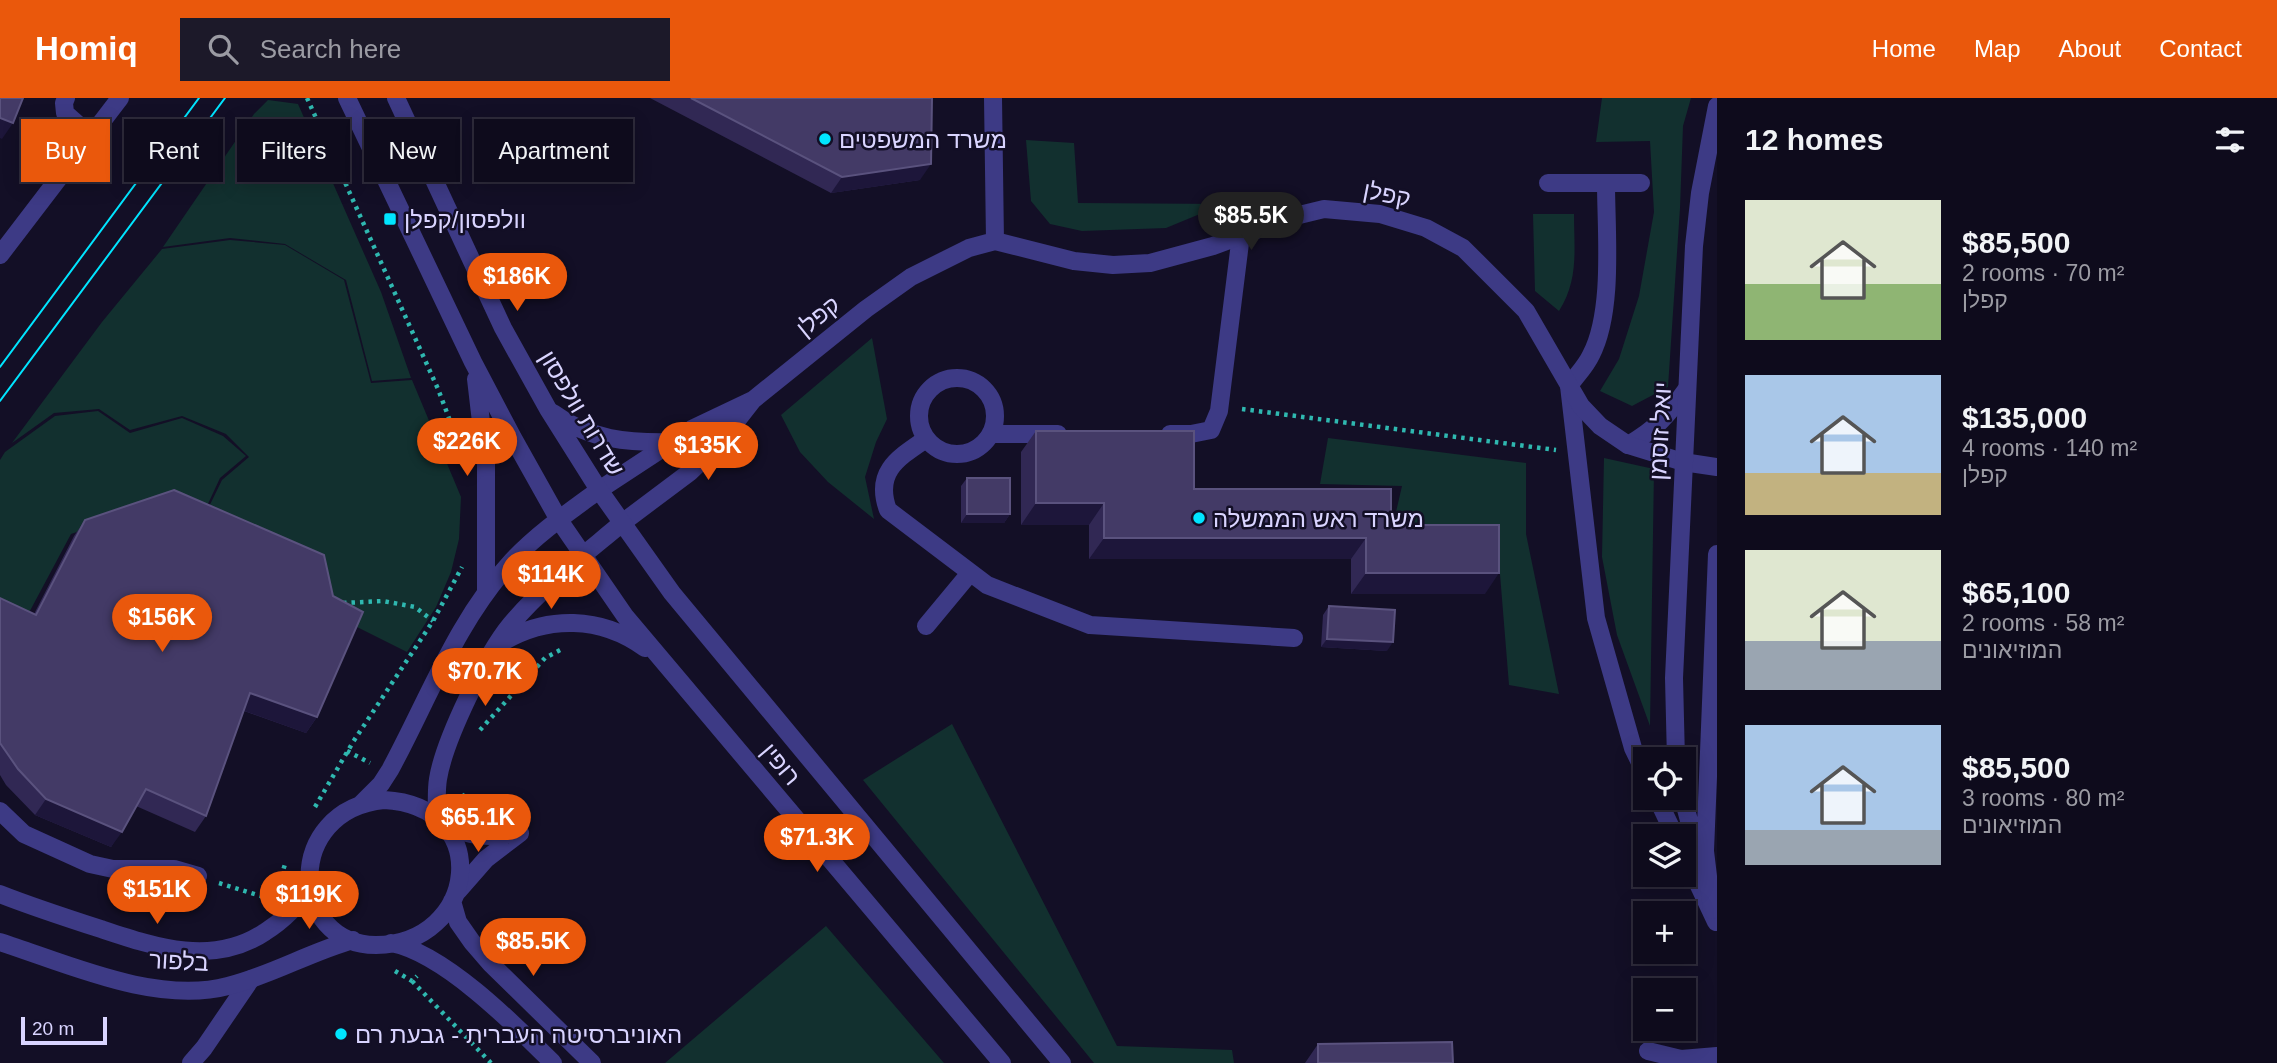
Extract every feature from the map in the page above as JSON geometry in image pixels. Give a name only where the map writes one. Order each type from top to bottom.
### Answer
[{"type":"street","points":[[66,98],[65,113],[72,119]]},
{"type":"street","points":[[104,119],[120,98]]},
{"type":"street","points":[[347,98],[473,362],[559,520]]},
{"type":"street","name":"שדרות וולפסון","points":[[396,98],[406,119]]},
{"type":"street","points":[[406,98],[411,119]]},
{"type":"street","points":[[993,98],[995,241]]},
{"type":"street","name":"יואל זוסמן","points":[[1676,747],[1674,678],[1686,390],[1697,220],[1717,106]]},
{"type":"street","points":[[4,243],[54,182]]},
{"type":"street","name":"שדרות וולפסון","points":[[434,182],[480,282],[548,408],[622,523]]},
{"type":"street","points":[[1548,183],[1641,183]]},
{"type":"street","points":[[1606,183],[1606,285],[1600,328],[1591,354],[1569,386],[1595,618],[1633,748]]},
{"type":"street","name":"קפלן","points":[[440,820],[437,781],[443,756],[495,646],[528,605],[583,555],[690,472],[717,446],[753,400],[866,309],[911,277],[969,248],[995,241],[1074,261],[1113,265],[1150,263],[1213,246],[1291,217],[1324,209],[1380,215],[1426,228],[1463,248],[1526,311],[1581,406],[1600,426],[1628,445],[1683,462],[1717,467]]},
{"type":"street","points":[[1152,434],[1192,434],[1211,430],[1220,406],[1241,235]]},
{"type":"street","points":[[473,362],[482,420],[485,466],[485,593]]},
{"type":"street","points":[[958,378],[983,388],[991,398],[995,421],[992,434],[984,444],[962,454],[948,454],[936,448],[926,439],[921,427],[919,414],[926,395],[934,386],[958,378]]},
{"type":"street","points":[[1628,445],[1662,422],[1686,390]]},
{"type":"street","name":"קפלן","points":[[361,804],[390,770],[485,593],[530,543],[599,490],[673,442],[720,413],[753,400]]},
{"type":"street","points":[[548,408],[566,422],[597,436],[643,443],[673,442]]},
{"type":"street","points":[[992,434],[1072,434]]},
{"type":"street","points":[[926,439],[902,455],[885,477],[882,494],[888,510],[987,586],[1090,625],[1294,638]]},
{"type":"street","name":"רופין","points":[[559,520],[625,616],[1002,1063]]},
{"type":"street","name":"רופין","points":[[622,523],[672,593],[1062,1063]]},
{"type":"street","points":[[1715,919],[1705,851],[1717,554]]},
{"type":"street","points":[[926,626],[970,573]]},
{"type":"street","points":[[495,646],[519,632],[538,626],[585,622],[607,627],[635,641],[661,660]]},
{"type":"street","points":[[384,800],[403,802],[440,820],[455,830],[479,836],[520,833],[479,866],[444,915],[433,926],[420,933],[376,945],[353,940],[337,932],[323,919],[314,904],[310,887],[312,857],[322,833],[344,813],[361,804],[384,800]]},
{"type":"street","points":[[1686,810],[1715,919]]},
{"type":"street","points":[[0,811],[24,834],[90,864],[113,869],[174,869],[198,876]]},
{"type":"street","points":[[440,820],[455,842],[459,856],[460,878],[455,896],[458,922],[491,964],[592,1063]]},
{"type":"street","points":[[1696,879],[1715,919]]},
{"type":"street","name":"בלפור","points":[[0,894],[139,941],[193,952],[237,947],[257,938],[287,916],[310,887]]},
{"type":"street","name":"בלפור","points":[[0,942],[98,974],[167,990],[200,991],[251,979],[353,940]]},
{"type":"street","points":[[391,943],[417,951],[476,992],[553,1063]]},
{"type":"street","points":[[191,1063],[251,979]]},
{"type":"street","points":[[1648,1051],[1681,1059],[1717,1056]]},
{"type":"path","points":[[307,98],[438,389],[460,451]]},
{"type":"path","points":[[1220,406],[1576,453]]},
{"type":"path","points":[[310,815],[353,742],[433,621],[461,571],[463,560]]},
{"type":"path","points":[[343,603],[383,601],[415,607],[433,621]]},
{"type":"path","points":[[476,734],[545,658],[573,644]]},
{"type":"path","points":[[459,787],[472,808],[479,836]]},
{"type":"path","points":[[198,876],[274,901],[287,859]]},
{"type":"path","points":[[412,981],[433,961]]},
{"type":"path","points":[[384,967],[397,971],[412,981],[491,1063]]},
{"type":"green space","points":[[1602,98],[1691,98],[1683,126],[1668,387],[1632,406],[1600,391],[1619,359],[1639,296],[1654,212],[1650,141],[1596,142]]},
{"type":"green space","points":[[268,100],[298,104],[305,119],[251,119]]},
{"type":"green space","points":[[237,139],[237,182],[332,182],[381,292],[411,378],[372,381],[346,280],[285,244],[230,238],[163,247],[207,182],[223,182],[223,159]]},
{"type":"green space","points":[[1026,140],[1074,143],[1078,203],[1224,204],[1166,228],[1082,231],[1050,224],[1031,201]]},
{"type":"green space","points":[[1533,214],[1574,214],[1573,276],[1559,311],[1535,291]]},
{"type":"green space","points":[[230,240],[285,245],[344,280],[371,383],[412,380],[461,497],[459,539],[451,572],[436,607],[407,652],[323,610],[203,519],[222,480],[249,457],[226,434],[182,416],[130,430],[99,409],[54,413],[12,443],[102,322],[162,249]]},
{"type":"green space","points":[[872,338],[887,419],[876,442],[865,477],[874,519],[828,482],[800,452],[781,415]]},
{"type":"green space","points":[[98,411],[130,433],[182,418],[223,436],[246,456],[220,478],[201,519],[164,502],[71,534],[24,622],[0,606],[0,460],[5,452],[55,416]]},
{"type":"green space","points":[[1328,438],[1526,463],[1526,534],[1559,694],[1509,685],[1496,525],[1393,525],[1402,486],[1320,484]]},
{"type":"green space","points":[[1604,458],[1654,469],[1650,726],[1617,635],[1602,557]]},
{"type":"green space","points":[[952,724],[1117,1046],[1232,1050],[1234,1063],[1094,1063],[863,780]]},
{"type":"green space","points":[[826,926],[944,1063],[665,1063]]},
{"type":"building","points":[[0,98],[23,98],[13,123],[0,118]]},
{"type":"building","name":"משרד המשפטים","points":[[691,98],[932,98],[931,164],[842,177]]},
{"type":"building","name":"משרד ראש הממשלה","points":[[1036,431],[1194,431],[1194,489],[1391,489],[1391,525],[1499,525],[1499,573],[1366,573],[1366,538],[1104,538],[1104,503],[1036,503]]},
{"type":"building","points":[[967,478],[1010,478],[1010,514],[967,514]]},
{"type":"building","points":[[174,490],[324,555],[333,596],[363,612],[317,717],[250,693],[206,816],[146,789],[122,832],[46,799],[18,769],[0,743],[0,598],[36,615],[85,520]]},
{"type":"building","points":[[1329,606],[1395,610],[1393,642],[1327,639]]},
{"type":"building","points":[[1452,1042],[1453,1063],[1318,1063],[1318,1044]]},
{"type":"tram line","points":[[0,367],[199,98]]},
{"type":"tram line","points":[[0,401],[225,98]]},
{"type":"place","name":"משרד המשפטים","points":[[825,139]]},
{"type":"place","name":"וולפסון/קפלן","points":[[390,219]]},
{"type":"place","name":"משרד ראש הממשלה","points":[[1199,518]]},
{"type":"place","name":"האוניברסיטה העברית - גבעת רם","points":[[341,1034]]}]
